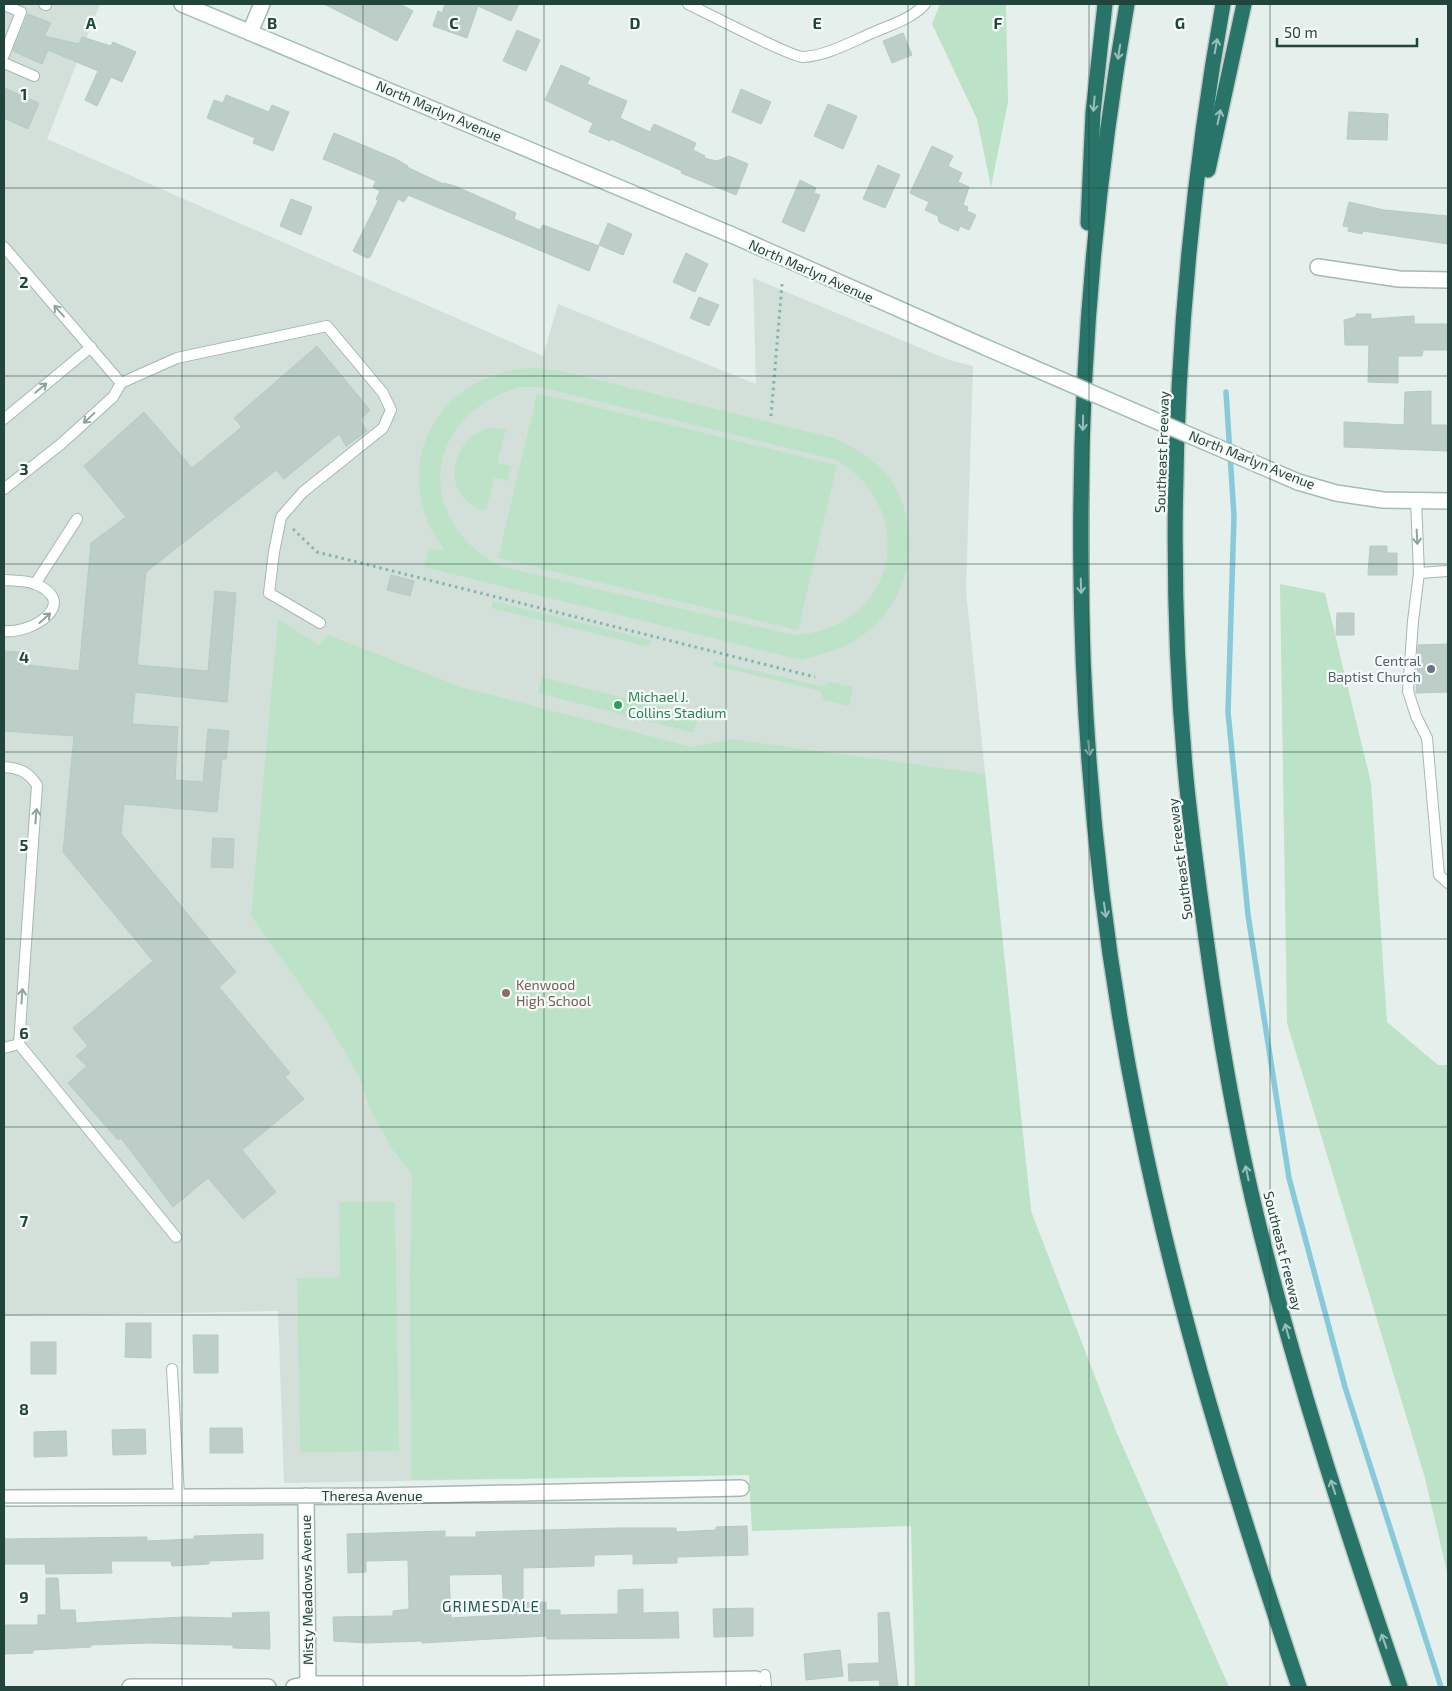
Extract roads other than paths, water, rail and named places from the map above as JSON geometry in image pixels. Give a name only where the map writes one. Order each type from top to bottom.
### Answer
[{"type":"highway","points":[[1105,4],[1094,113],[1086,261],[1080,546],[1084,662],[1091,776],[1102,888],[1137,1114],[1184,1319],[1220,1448],[1299,1687]]},
{"type":"highway","points":[[1084,374],[1093,261],[1107,133],[1127,4]]},
{"type":"highway","name":"Southeast Freeway","points":[[1224,4],[1200,164],[1189,261],[1179,407],[1176,539],[1178,654],[1185,766],[1211,971],[1231,1094],[1252,1198],[1307,1400],[1357,1561],[1400,1687]]},
{"type":"highway","points":[[1179,407],[1194,261],[1209,164],[1244,4]]},
{"type":"street","name":"North Marlyn Avenue","points":[[182,4],[723,231],[1298,482],[1336,494],[1383,500],[1448,501]]},
{"type":"street","points":[[250,32],[262,4]]},
{"type":"street","points":[[1318,267],[1399,279],[1448,280]]},
{"type":"street","name":"Theresa Avenue","points":[[4,1498],[306,1496],[741,1488]]},
{"type":"street","name":"Misty Meadows Avenue","points":[[301,1686],[306,1496]]},
{"type":"street","points":[[301,1686],[522,1686],[762,1680]]},
{"type":"street","points":[[130,1687],[268,1687]]},
{"type":"lane","points":[[688,4],[800,57],[823,53],[904,20],[919,11],[925,4]]},
{"type":"lane","points":[[4,55],[21,12],[9,5]]},
{"type":"lane","points":[[4,63],[34,76]]},
{"type":"lane","points":[[4,247],[121,383]]},
{"type":"lane","points":[[4,489],[61,444],[113,396],[121,383],[177,358],[327,326],[383,393],[391,410],[383,428],[303,492],[281,517],[274,552],[270,594],[320,623]]},
{"type":"lane","points":[[4,419],[90,347]]},
{"type":"lane","points":[[1416,501],[1419,573],[1412,621],[1408,691],[1416,716],[1427,738],[1439,875],[1448,883]]},
{"type":"lane","points":[[35,584],[77,519]]},
{"type":"lane","points":[[1419,573],[1448,571]]},
{"type":"lane","points":[[4,580],[35,584],[49,593],[53,602],[52,613],[45,620],[24,630],[4,631]]},
{"type":"lane","points":[[4,767],[17,768],[29,773],[37,785],[19,1044],[176,1237]]},
{"type":"lane","points":[[4,1048],[19,1044]]},
{"type":"lane","points":[[172,1369],[179,1496]]},
{"type":"waterway","points":[[1226,392],[1234,516],[1228,712],[1248,915],[1289,1178],[1345,1387],[1441,1687]]},
{"type":"place","name":"Central Baptist Church","points":[[1431,669]]},
{"type":"place","name":"Michael J. Collins Stadium","points":[[618,705]]},
{"type":"place","name":"Kenwood High School","points":[[506,993]]},
{"type":"district","name":"GRIMESDALE","points":[[491,1607]]}]
